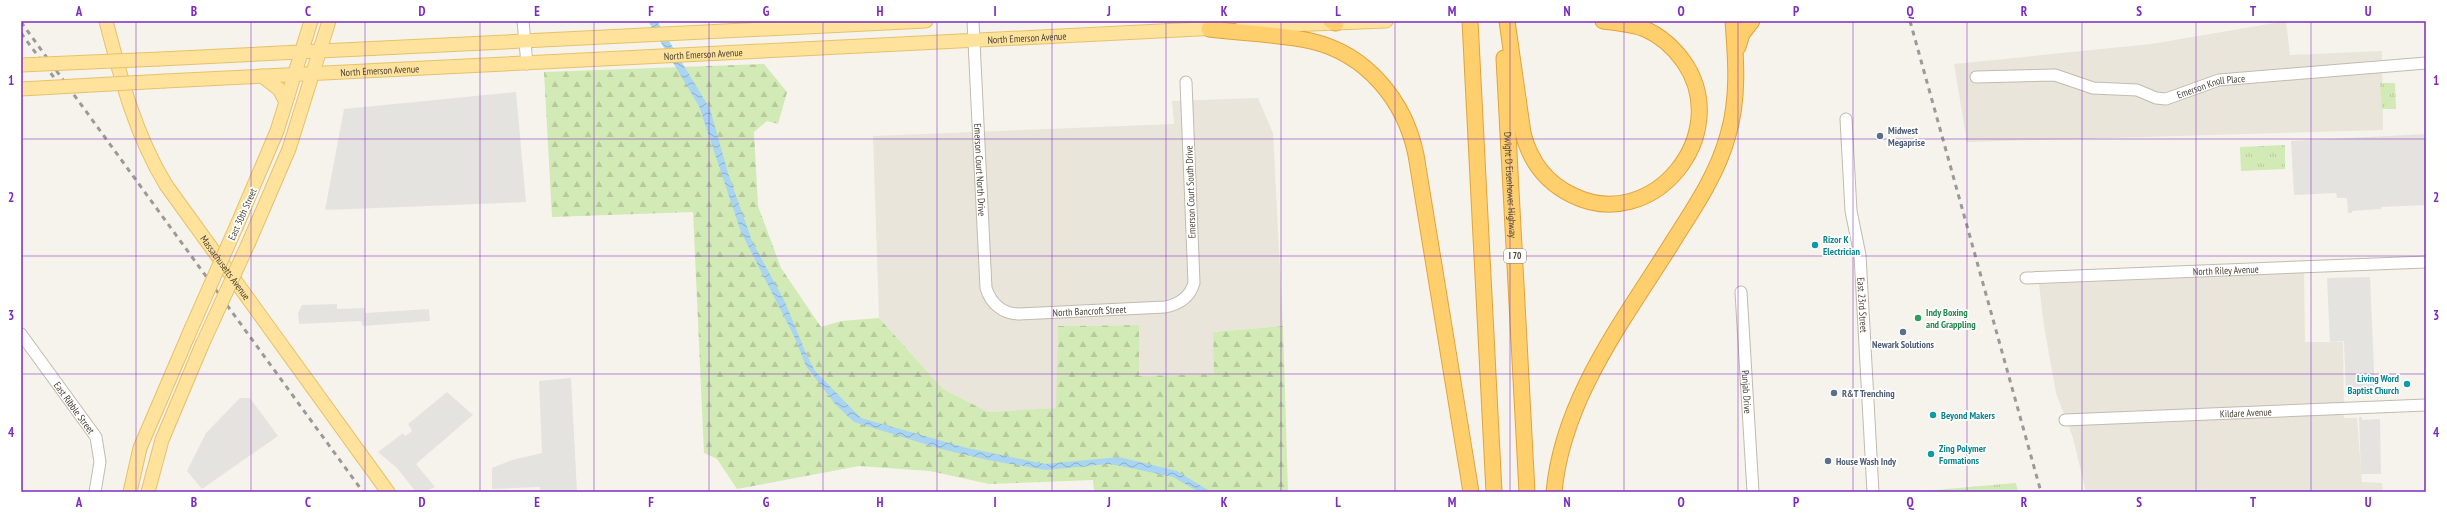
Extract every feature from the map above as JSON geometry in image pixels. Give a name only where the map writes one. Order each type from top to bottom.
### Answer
[{"type":"highway","points":[[1460,21],[1476,146]]},
{"type":"highway","points":[[1470,21],[1494,492]]},
{"type":"highway","name":"Dwight D Eisenhower Highway","points":[[1502,21],[1527,492]]},
{"type":"highway","points":[[1507,21],[1523,133],[1527,148],[1539,169],[1557,187],[1575,197],[1600,203],[1620,202],[1650,193],[1666,182],[1680,168],[1696,137],[1700,115],[1699,99],[1689,69],[1669,44],[1644,29],[1603,21]]},
{"type":"highway","points":[[1554,492],[1560,454],[1582,392],[1702,195],[1728,136],[1734,103],[1735,54],[1733,21]]},
{"type":"highway","points":[[1735,54],[1742,34],[1752,21]]},
{"type":"highway","points":[[1209,29],[1301,39],[1330,47],[1347,55],[1370,72],[1383,85],[1399,107],[1408,125],[1416,155],[1471,492]]},
{"type":"main road","name":"Massachusetts Avenue","points":[[106,21],[132,116],[145,147],[166,185],[388,492]]},
{"type":"main road","points":[[110,39],[112,21]]},
{"type":"main road","name":"East 30th Street","points":[[130,492],[140,448],[264,163],[286,102],[311,21]]},
{"type":"main road","name":"East 30th Street","points":[[148,492],[162,440],[202,345],[249,242],[286,155],[329,21]]},
{"type":"main road","points":[[21,65],[926,21]]},
{"type":"main road","name":"North Emerson Avenue","points":[[21,89],[698,55],[974,31],[1209,29],[1334,22],[1386,21]]},
{"type":"main road","points":[[262,76],[279,89],[286,102]]},
{"type":"street","points":[[522,21],[527,64]]},
{"type":"street","name":"Emerson Court North Drive","points":[[974,31],[986,288],[996,306]]},
{"type":"street","name":"Emerson Knoll Place","points":[[1976,77],[2055,75],[2093,88],[2138,90],[2156,98],[2166,99],[2219,80],[2426,63]]},
{"type":"street","name":"Emerson Court South Drive","points":[[1184,299],[1191,291],[1194,283],[1186,82]]},
{"type":"street","name":"East 23rd Street","points":[[1846,119],[1851,211],[1860,255],[1873,492]]},
{"type":"street","name":"North Riley Avenue","points":[[2026,278],[2426,262]]},
{"type":"street","name":"Punjab Drive","points":[[1741,292],[1753,492]]},
{"type":"street","name":"North Bancroft Street","points":[[996,306],[1008,313],[1016,314],[1165,307],[1184,299]]},
{"type":"street","name":"East Ribble Street","points":[[21,334],[96,437],[100,462],[95,492]]},
{"type":"street","name":"Kildare Avenue","points":[[2065,420],[2426,405]]},
{"type":"shaded area","points":[[2286,21],[2290,55],[2382,51],[2383,130],[1967,142],[1954,64],[2151,44]]},
{"type":"shaded area","points":[[516,92],[526,202],[325,210],[344,109]]},
{"type":"shaded area","points":[[1258,98],[1273,133],[1283,326],[1213,332],[1215,374],[1139,376],[1139,325],[1058,326],[1057,408],[988,412],[943,389],[879,318],[873,136],[1174,124],[1172,101]]},
{"type":"shaded area","points":[[2426,134],[2426,205],[2381,207],[2381,209],[2352,211],[2352,213],[2348,213],[2347,198],[2337,198],[2336,193],[2294,195],[2291,141]]},
{"type":"shaded area","points":[[2304,273],[2305,342],[2343,342],[2344,418],[2357,418],[2362,482],[2382,483],[2383,492],[2086,492],[2073,438],[2056,393],[2044,326],[2039,284]]},
{"type":"shaded area","points":[[2370,277],[2375,394],[2346,395],[2344,341],[2330,342],[2327,278]]},
{"type":"shaded area","points":[[337,304],[337,309],[365,308],[365,313],[429,309],[430,321],[363,326],[361,321],[299,324],[298,313],[302,305]]},
{"type":"shaded area","points":[[571,378],[577,492],[540,492],[540,487],[492,489],[492,468],[512,460],[542,453],[539,381]]},
{"type":"shaded area","points":[[447,392],[473,415],[416,464],[435,487],[424,492],[416,492],[397,468],[378,452],[403,433],[405,436],[412,431],[408,424]]},
{"type":"shaded area","points":[[240,398],[250,398],[278,436],[202,489],[187,471],[206,433]]},
{"type":"shaded area","points":[[2359,417],[2362,417],[2362,420],[2380,419],[2381,474],[2361,474]]},
{"type":"green space","points":[[764,64],[787,92],[778,124],[767,121],[754,132],[758,206],[781,268],[821,327],[841,321],[879,318],[943,389],[988,412],[1056,408],[1058,326],[1139,325],[1139,376],[1214,374],[1213,332],[1283,326],[1288,492],[1094,492],[1093,480],[989,484],[930,471],[859,466],[737,489],[717,459],[704,453],[693,212],[552,217],[544,72]]},
{"type":"green space","points":[[2380,83],[2395,83],[2396,109],[2382,109]]},
{"type":"green space","points":[[2285,145],[2285,169],[2241,171],[2240,147]]},
{"type":"green space","points":[[2016,483],[2018,492],[1912,492]]},
{"type":"water","points":[[648,21],[657,21],[710,109],[728,173],[752,241],[785,302],[815,371],[861,418],[967,448],[1045,464],[1119,457],[1177,471],[1211,492],[1199,492],[1173,477],[1108,464],[1046,470],[988,460],[941,449],[854,422],[835,404],[806,366],[794,336],[741,232],[699,106]]},
{"type":"railway","points":[[1910,21],[2041,492]]},
{"type":"railway","points":[[21,22],[363,492]]},
{"type":"railway","points":[[21,33],[58,83]]},
{"type":"place","name":"Midwest Megaprise","points":[[1880,136]]},
{"type":"place","name":"Rizor K Electrician","points":[[1815,245]]},
{"type":"place","name":"Indy Boxing and Grappling","points":[[1918,318]]},
{"type":"place","name":"Newark Solutions","points":[[1903,332]]},
{"type":"place","name":"Living Word Baptist Church","points":[[2407,384]]},
{"type":"place","name":"R&T Trenching","points":[[1834,393]]},
{"type":"place","name":"Beyond Makers","points":[[1933,415]]},
{"type":"place","name":"Zing Polymer Formations","points":[[1931,454]]},
{"type":"place","name":"House Wash Indy","points":[[1828,461]]}]
